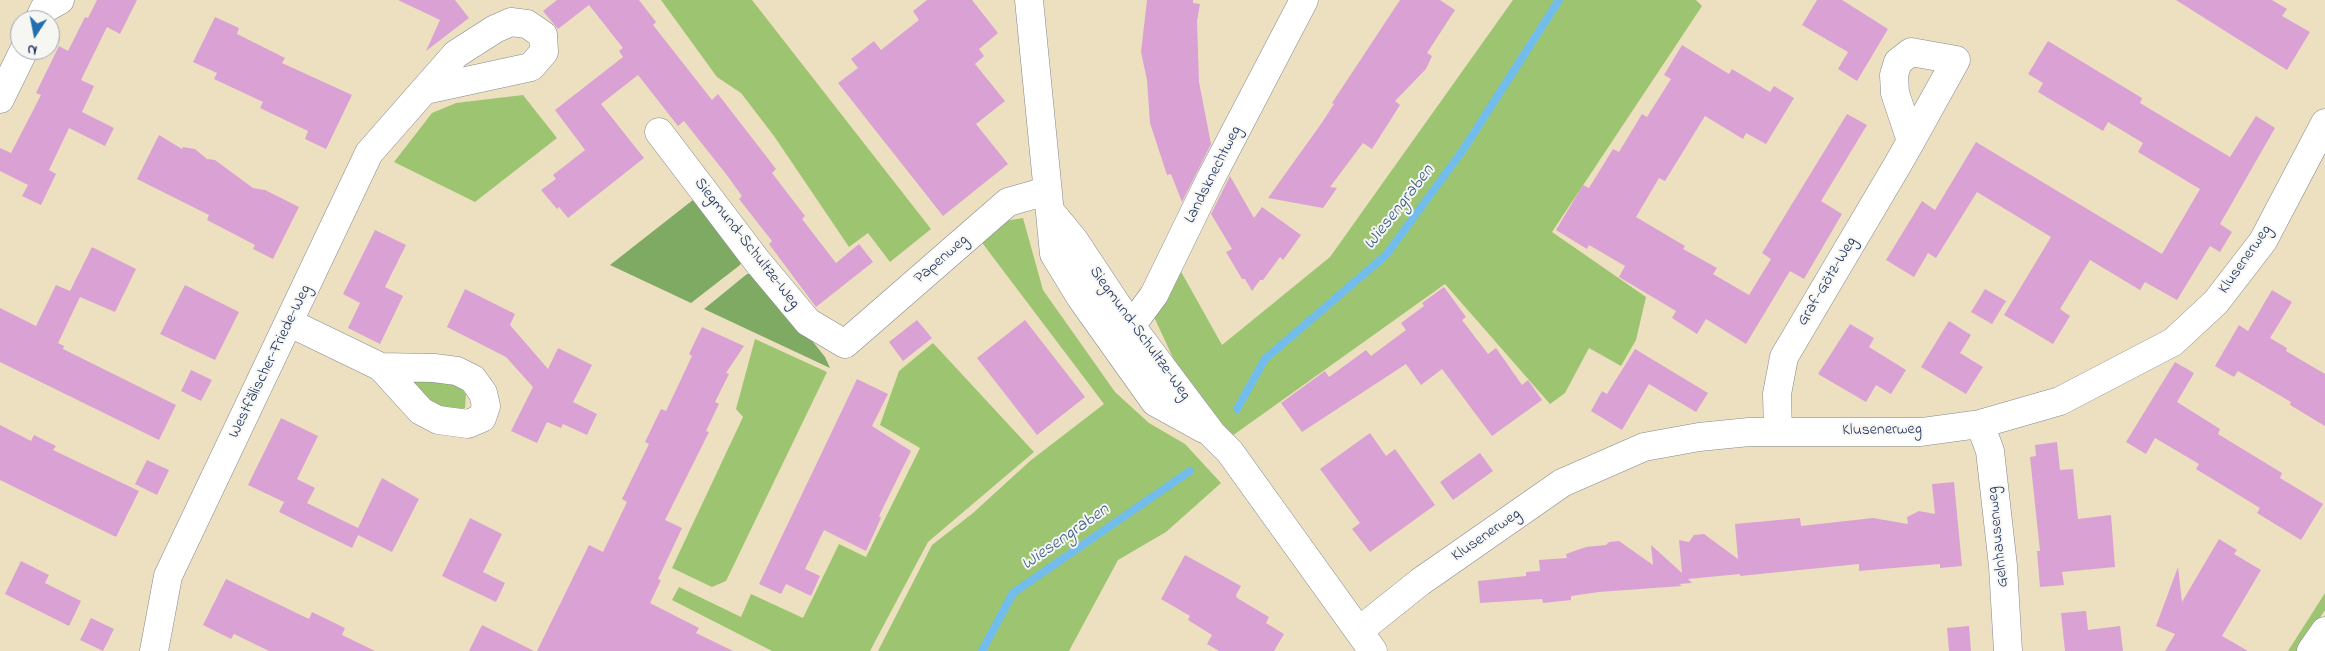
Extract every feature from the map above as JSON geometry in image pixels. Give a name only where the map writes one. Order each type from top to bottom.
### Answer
[{"type":"street","name":"Siegmund-Schultze-Weg","points":[[1029,0],[1054,254],[1081,298],[1122,334],[1155,402],[1212,434],[1230,452],[1367,640]]},
{"type":"street","name":"Landsknechtweg","points":[[1122,334],[1154,295],[1211,178],[1304,0]]},
{"type":"street","points":[[0,99],[19,60]]},
{"type":"street","name":"Westfälischer-Friede-Weg","points":[[154,651],[168,576],[290,323],[369,153],[425,90]]},
{"type":"street","name":"Klusenerweg","points":[[1367,640],[1420,582],[1562,483],[1644,446],[1699,437],[1778,432],[1921,432],[1980,424],[2060,401],[2173,342],[2216,302],[2263,241],[2325,123]]},
{"type":"street","name":"Siegmund-Schultze-Weg","points":[[658,132],[757,261],[808,322],[845,344]]},
{"type":"street","name":"Graf-Götz-Weg","points":[[1778,432],[1776,394],[1784,357],[1911,141]]},
{"type":"street","name":"Papenweg","points":[[845,344],[1008,202],[1049,201]]},
{"type":"street","points":[[290,323],[381,367]]},
{"type":"street","name":"Gelnhausenweg","points":[[1980,424],[1990,451],[2003,566],[2008,651]]},
{"type":"street","points":[[2312,651],[2325,631]]},
{"type":"green space","points":[[661,0],[752,0],[931,229],[890,262],[868,233],[849,247],[774,136],[741,93],[717,77]]},
{"type":"green space","points":[[1513,0],[1696,0],[1702,6],[1552,232],[1646,297],[1636,340],[1621,366],[1589,348],[1565,393],[1550,404],[1445,284],[1232,436],[1175,362],[1154,317],[1179,268],[1222,345],[1330,257]]},
{"type":"green space","points":[[523,95],[557,138],[475,202],[394,162],[432,113],[456,103]]},
{"type":"green space","points":[[698,196],[744,258],[740,265],[691,303],[610,265]]},
{"type":"green space","points":[[1023,218],[1043,290],[1115,392],[1149,423],[1185,444],[1221,483],[1166,532],[1118,560],[1069,651],[878,651],[932,545],[973,513],[1030,461],[1104,404],[980,240],[1005,221]]},
{"type":"green space","points":[[756,273],[825,357],[830,368],[704,309],[747,274]]},
{"type":"green space","points":[[755,339],[827,372],[726,581],[712,587],[672,568],[743,417],[736,409]]},
{"type":"green space","points":[[933,343],[1034,452],[928,542],[870,651],[772,651],[672,600],[679,587],[741,617],[751,594],[803,618],[839,544],[866,557],[920,448],[880,425],[899,371]]},
{"type":"green space","points":[[409,380],[451,382],[460,387],[466,394],[465,408],[457,411],[431,404]]},
{"type":"green space","points":[[2325,593],[2325,610],[2298,651],[2288,651]]},
{"type":"building","points":[[97,0],[137,0],[120,34],[107,27],[81,80],[94,86],[82,112],[114,128],[105,146],[69,128],[49,170],[56,174],[41,205],[22,196],[28,185],[0,171],[0,148],[11,153],[41,95],[36,93],[52,60],[60,60],[60,47],[68,51],[85,17],[88,18]]},
{"type":"building","points":[[398,0],[455,0],[469,18],[426,51],[440,20]]},
{"type":"building","points":[[557,0],[639,0],[656,22],[653,25],[712,100],[718,94],[776,169],[772,173],[805,216],[802,219],[836,263],[859,244],[873,262],[816,307],[769,244],[772,241],[739,199],[742,196],[726,174],[684,121],[678,126],[638,75],[601,104],[644,158],[568,218],[559,207],[557,209],[541,190],[556,179],[553,175],[585,150],[555,110],[623,57],[619,51],[623,48],[589,5],[558,29],[543,11]]},
{"type":"building","points":[[927,0],[972,0],[998,33],[979,49],[984,56],[975,64],[1005,101],[976,124],[1008,164],[943,216],[838,83],[858,68],[851,59],[874,41],[881,50],[919,20],[913,11]]},
{"type":"building","points":[[1147,0],[1193,0],[1193,3],[1200,4],[1197,21],[1199,82],[1211,144],[1182,202],[1171,174],[1167,175],[1150,123],[1147,80],[1141,52]]},
{"type":"building","points":[[1400,0],[1440,0],[1455,10],[1427,53],[1432,56],[1426,69],[1395,101],[1400,105],[1372,149],[1363,143],[1330,187],[1337,188],[1323,208],[1268,198],[1321,124],[1334,104],[1332,103]]},
{"type":"building","points":[[1817,0],[1842,0],[1888,29],[1857,81],[1838,69],[1848,52],[1802,25]]},
{"type":"building","points":[[2176,0],[2272,0],[2287,9],[2282,16],[2310,32],[2287,70]]},
{"type":"building","points":[[215,17],[239,28],[237,34],[285,58],[282,63],[352,95],[326,149],[305,139],[308,131],[260,108],[263,102],[214,79],[217,73],[193,62]]},
{"type":"building","points":[[2048,41],[2142,98],[2140,103],[2230,157],[2256,116],[2275,128],[2220,224],[2232,232],[2220,252],[2210,246],[2177,300],[2145,282],[2140,290],[2090,260],[2060,309],[2070,316],[2053,344],[2004,315],[2051,237],[1977,192],[1936,258],[1928,253],[1914,277],[1886,260],[1922,201],[1935,210],[1976,142],[2162,254],[2200,189],[2138,152],[2143,143],[2108,122],[2103,131],[2038,92],[2043,83],[2028,74]]},
{"type":"building","points":[[1682,45],[1729,74],[1732,69],[1770,92],[1774,86],[1794,98],[1766,144],[1746,133],[1743,139],[1705,116],[1665,181],[1659,178],[1636,217],[1685,246],[1683,249],[1717,268],[1713,274],[1749,295],[1771,259],[1762,253],[1847,114],[1867,125],[1821,201],[1842,214],[1804,279],[1790,271],[1746,344],[1706,319],[1697,334],[1672,318],[1676,311],[1619,277],[1625,266],[1589,245],[1587,249],[1556,230],[1583,185],[1589,188],[1613,149],[1619,152],[1642,114],[1647,117],[1671,79],[1664,75]]},
{"type":"building","points":[[159,135],[182,149],[183,147],[195,149],[207,159],[215,160],[253,188],[265,190],[299,207],[273,259],[253,249],[255,245],[207,220],[209,215],[137,179]]},
{"type":"building","points":[[1230,176],[1254,218],[1262,207],[1301,235],[1283,260],[1280,257],[1252,291],[1245,279],[1242,279],[1226,252],[1232,249],[1211,214]]},
{"type":"building","points":[[375,230],[406,245],[385,287],[403,296],[380,344],[348,328],[360,303],[343,294]]},
{"type":"building","points":[[92,247],[136,269],[115,312],[80,297],[58,343],[64,346],[63,349],[176,405],[159,440],[0,362],[0,308],[36,326],[56,285],[70,291]]},
{"type":"building","points":[[185,285],[239,312],[215,360],[160,334]]},
{"type":"building","points":[[1444,287],[1466,317],[1462,320],[1488,354],[1496,348],[1522,385],[1528,380],[1542,400],[1492,436],[1442,369],[1421,385],[1406,364],[1302,432],[1281,403],[1325,371],[1329,377],[1366,350],[1371,356],[1406,330],[1401,323],[1424,306],[1422,303]]},
{"type":"building","points":[[465,289],[515,314],[510,325],[548,369],[558,348],[592,365],[573,402],[597,414],[587,435],[563,424],[561,428],[547,422],[537,443],[511,431],[533,387],[506,357],[447,327]]},
{"type":"building","points":[[1985,289],[2006,301],[1992,324],[1971,312]]},
{"type":"building","points":[[2272,290],[2292,302],[2270,338],[2287,348],[2286,351],[2325,374],[2325,426],[2290,405],[2291,402],[2238,371],[2234,377],[2215,366],[2239,325],[2248,331]]},
{"type":"building","points":[[917,320],[932,338],[903,361],[889,342]]},
{"type":"building","points":[[1025,320],[1085,397],[1037,435],[977,358]]},
{"type":"building","points":[[1949,321],[1971,335],[1960,353],[1983,367],[1966,394],[1921,367]]},
{"type":"building","points":[[1850,324],[1874,338],[1869,347],[1906,370],[1891,394],[1876,385],[1866,402],[1818,374]]},
{"type":"building","points":[[702,327],[744,346],[726,373],[729,374],[715,402],[719,404],[706,431],[709,432],[665,520],[682,528],[658,579],[661,580],[650,603],[699,628],[696,633],[733,651],[537,651],[589,545],[603,552],[627,502],[622,499],[649,444],[645,442],[661,409],[666,411],[692,356],[689,354]]},
{"type":"building","points":[[1635,349],[1708,393],[1696,412],[1649,384],[1622,430],[1591,411],[1602,391],[1607,394]]},
{"type":"building","points":[[2175,362],[2194,373],[2177,402],[2220,429],[2218,434],[2282,473],[2280,478],[2323,504],[2301,540],[2257,513],[2260,508],[2196,469],[2199,464],[2155,438],[2146,454],[2126,442]]},
{"type":"building","points":[[191,370],[212,380],[201,401],[181,391]]},
{"type":"building","points":[[857,379],[888,394],[872,426],[911,451],[879,516],[881,518],[866,551],[824,530],[805,569],[820,576],[811,596],[786,584],[781,594],[759,584]]},
{"type":"building","points":[[281,418],[318,436],[297,479],[315,488],[307,503],[358,528],[382,478],[419,499],[392,552],[358,535],[352,548],[279,512],[284,502],[248,485]]},
{"type":"building","points":[[0,425],[31,441],[34,435],[56,446],[53,450],[139,491],[116,537],[0,480]]},
{"type":"building","points":[[1370,433],[1386,456],[1395,449],[1435,505],[1370,552],[1352,529],[1360,523],[1320,469]]},
{"type":"building","points":[[2057,442],[2060,470],[2073,469],[2078,519],[2111,515],[2115,567],[2062,572],[2064,585],[2040,587],[2037,551],[2040,551],[2030,457],[2036,456],[2035,445]]},
{"type":"building","points":[[1480,453],[1493,471],[1453,500],[1440,482]]},
{"type":"building","points":[[147,460],[169,470],[157,495],[135,484]]},
{"type":"building","points":[[1954,482],[1962,566],[1940,568],[1940,564],[1859,571],[1859,564],[1740,576],[1740,574],[1688,579],[1692,583],[1679,584],[1682,586],[1599,592],[1571,596],[1571,600],[1543,603],[1542,599],[1480,603],[1478,581],[1526,576],[1526,572],[1540,571],[1539,560],[1567,558],[1566,554],[1586,547],[1606,545],[1609,542],[1619,541],[1653,565],[1651,545],[1682,573],[1679,540],[1689,542],[1694,535],[1704,534],[1738,559],[1735,524],[1800,518],[1801,526],[1873,518],[1908,524],[1907,517],[1919,511],[1935,514],[1932,484]]},
{"type":"building","points":[[470,518],[502,534],[483,572],[505,583],[496,602],[442,576]]},
{"type":"building","points":[[2219,539],[2237,550],[2234,554],[2261,570],[2222,636],[2248,651],[2165,651],[2175,634],[2156,626],[2178,567],[2182,602]]},
{"type":"building","points":[[1185,555],[1241,586],[1236,595],[1237,598],[1269,617],[1266,623],[1284,634],[1274,651],[1219,651],[1207,644],[1212,635],[1188,620],[1190,616],[1161,599]]},
{"type":"building","points":[[21,561],[49,575],[45,583],[81,601],[69,626],[5,594]]},
{"type":"building","points":[[226,579],[309,619],[312,612],[345,628],[342,635],[375,651],[269,651],[234,634],[231,639],[203,625]]},
{"type":"building","points":[[2086,611],[2088,630],[2120,626],[2123,651],[2065,651],[2061,613]]},
{"type":"building","points":[[91,618],[114,629],[103,651],[80,640]]},
{"type":"building","points":[[482,625],[534,651],[469,651]]},
{"type":"building","points":[[1969,626],[1971,651],[1949,651],[1947,628]]},
{"type":"waterway","name":"Wiesengraben","points":[[1237,409],[1265,359],[1386,255],[1463,150],[1559,0]]},
{"type":"waterway","name":"Wiesengraben","points":[[982,651],[1013,593],[1190,471]]}]
